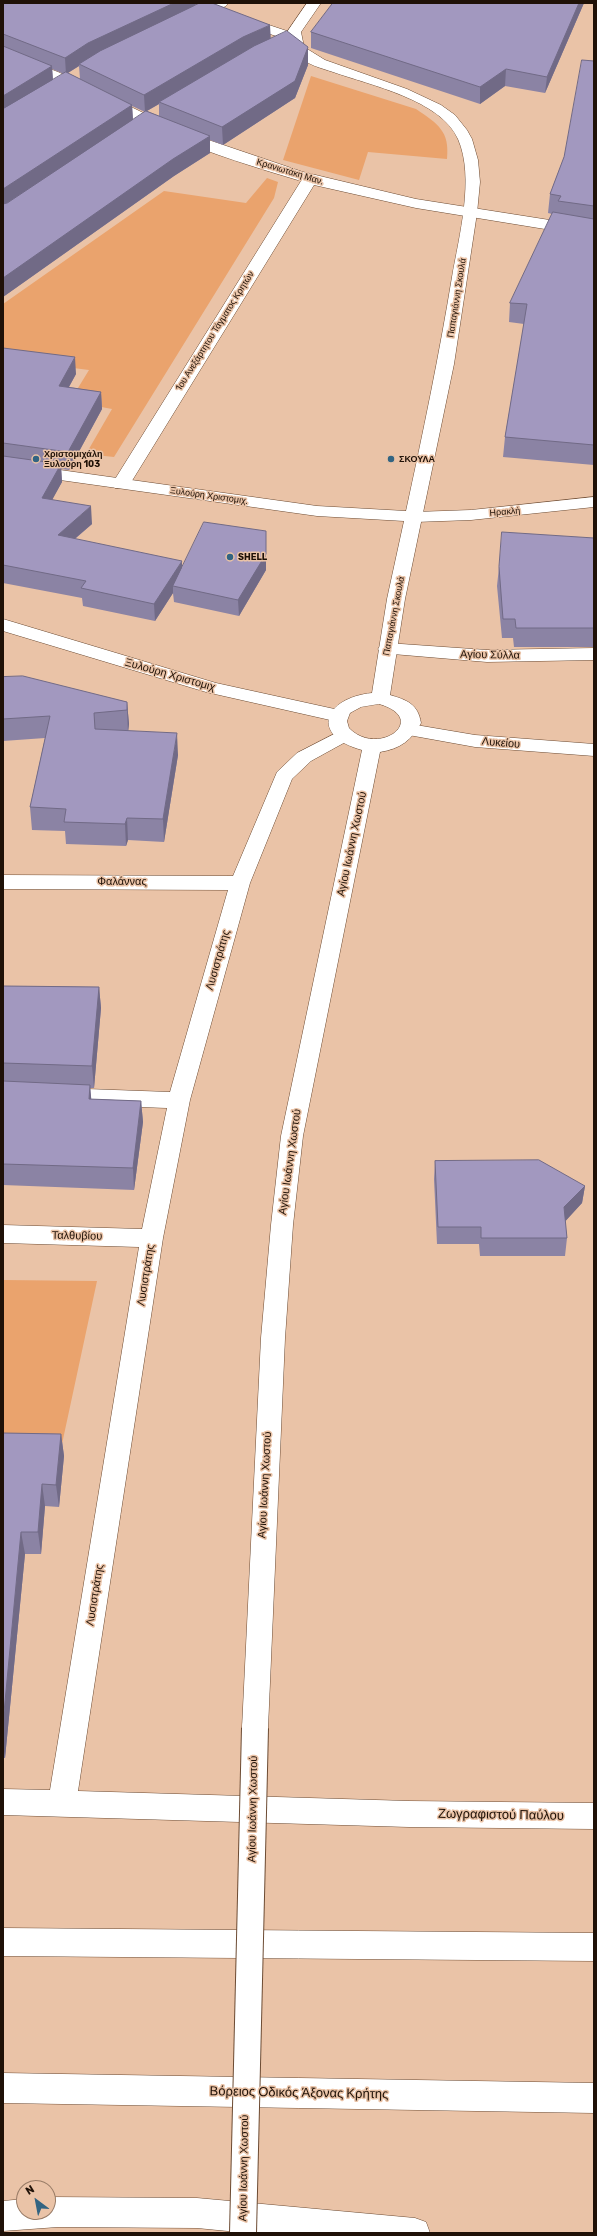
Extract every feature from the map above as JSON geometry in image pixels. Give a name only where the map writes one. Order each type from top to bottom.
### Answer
[{"type":"main road","points":[[294,38],[297,26],[314,3]]},
{"type":"main road","points":[[174,25],[215,6],[294,38]]},
{"type":"main road","points":[[275,46],[294,38]]},
{"type":"main road","name":"Παπαγιάννη Σκουλά","points":[[294,38],[299,49],[315,61],[423,101],[450,118],[460,131],[470,157],[472,192],[470,213],[446,364],[387,649],[380,698]]},
{"type":"main road","name":"Κρανιωτάκη Μαν.","points":[[3,55],[72,77],[145,121],[200,143],[310,178],[371,194],[470,213],[594,232]]},
{"type":"main road","points":[[53,88],[72,77]]},
{"type":"main road","points":[[132,129],[158,112]]},
{"type":"main road","name":"1ου Ανεξάρτητου Τάγματος Κρητών","points":[[121,484],[310,178]]},
{"type":"main road","name":"Ξυλούρη Χριστομιχ.","points":[[3,466],[317,511],[415,517]]},
{"type":"main road","name":"Ηρακλή","points":[[415,517],[471,515],[594,502]]},
{"type":"main road","name":"Ξυλούρη Χριστομιχ","points":[[3,625],[213,688],[340,716]]},
{"type":"main road","name":"Αγίου Σύλλα","points":[[387,649],[487,656],[594,654]]},
{"type":"main road","points":[[380,698],[399,704],[408,710],[412,718],[412,726],[410,730],[400,740],[388,744],[372,746],[352,740],[344,735],[339,728],[340,716],[345,708],[363,699],[380,698]]},
{"type":"main road","name":"Λυκείου","points":[[410,730],[476,740],[594,750]]},
{"type":"main road","name":"Λυσιστράτης","points":[[62,1803],[152,1238],[179,1100],[240,883],[284,776],[304,757],[344,735]]},
{"type":"main road","name":"Αγίου Ιωάννη Χωστού","points":[[243,2233],[255,1728],[266,1451],[282,1225],[291,1144],[306,1062],[372,746]]},
{"type":"main road","name":"Φαλάννας","points":[[3,882],[240,883]]},
{"type":"main road","points":[[3,1094],[179,1100]]},
{"type":"main road","name":"Ταλθυβίου","points":[[3,1234],[152,1238]]},
{"type":"main road","points":[[3,1802],[62,1803]]},
{"type":"main road","name":"Ζωγραφιστού Παύλου","points":[[62,1803],[408,1814],[594,1816]]},
{"type":"main road","points":[[3,1942],[594,1947]]},
{"type":"main road","name":"Βόρειος Οδικός Άξονας Κρήτης","points":[[3,2088],[594,2098]]},
{"type":"main road","points":[[3,2216],[65,2212],[197,2213],[415,2233]]},
{"type":"shaded area","points":[[311,76],[416,109],[431,119],[441,129],[447,141],[447,159],[368,152],[359,180],[283,160]]},
{"type":"shaded area","points":[[267,178],[278,182],[274,198],[114,457],[86,454],[112,409],[70,401],[89,370],[3,359],[3,304],[164,191],[246,203]]},
{"type":"shaded area","points":[[3,1280],[97,1281],[62,1444],[3,1444]]},
{"type":"building","points":[[3,3],[174,3],[88,43],[65,58],[3,34]]},
{"type":"building","points":[[200,3],[212,3],[270,25],[243,37],[144,95],[79,64],[100,51]]},
{"type":"building","points":[[333,3],[579,3],[547,77],[506,69],[480,87],[311,32]]},
{"type":"building","points":[[287,31],[308,47],[295,81],[222,127],[159,102],[254,46]]},
{"type":"building","points":[[3,46],[52,66],[3,96]]},
{"type":"building","points":[[582,60],[594,61],[594,206],[558,201],[561,196],[550,194],[564,157]]},
{"type":"building","points":[[66,72],[132,105],[3,189],[3,109]]},
{"type":"building","points":[[146,111],[210,136],[173,159],[3,278],[3,204],[7,203]]},
{"type":"building","points":[[553,212],[594,219],[594,445],[505,437],[527,304],[510,303]]},
{"type":"building","points":[[3,348],[75,357],[59,386],[101,392],[68,452],[3,443]]},
{"type":"building","points":[[3,456],[61,464],[42,498],[91,506],[58,535],[182,561],[154,604],[81,588],[86,581],[3,565]]},
{"type":"building","points":[[204,522],[266,531],[266,554],[238,600],[173,586]]},
{"type":"building","points":[[502,532],[594,538],[594,628],[516,628],[515,619],[503,619],[499,567]]},
{"type":"building","points":[[23,676],[127,702],[127,710],[94,713],[95,729],[177,733],[163,819],[127,818],[125,824],[64,822],[66,809],[30,807],[50,716],[3,719],[3,677]]},
{"type":"building","points":[[3,986],[99,987],[92,1066],[3,1063]]},
{"type":"building","points":[[3,1081],[90,1085],[89,1099],[141,1101],[133,1168],[3,1164]]},
{"type":"building","points":[[539,1160],[585,1186],[564,1207],[567,1238],[481,1238],[481,1227],[438,1227],[435,1161]]},
{"type":"building","points":[[3,1433],[61,1434],[56,1485],[42,1484],[38,1532],[21,1532],[3,1723]]},
{"type":"place","name":"Χριστομιχάλη Ξυλούρη 103","points":[[36,459]]},
{"type":"place","name":"ΣΚΟΥΛΑ","points":[[391,459]]},
{"type":"place","name":"SHELL","points":[[230,557]]}]
